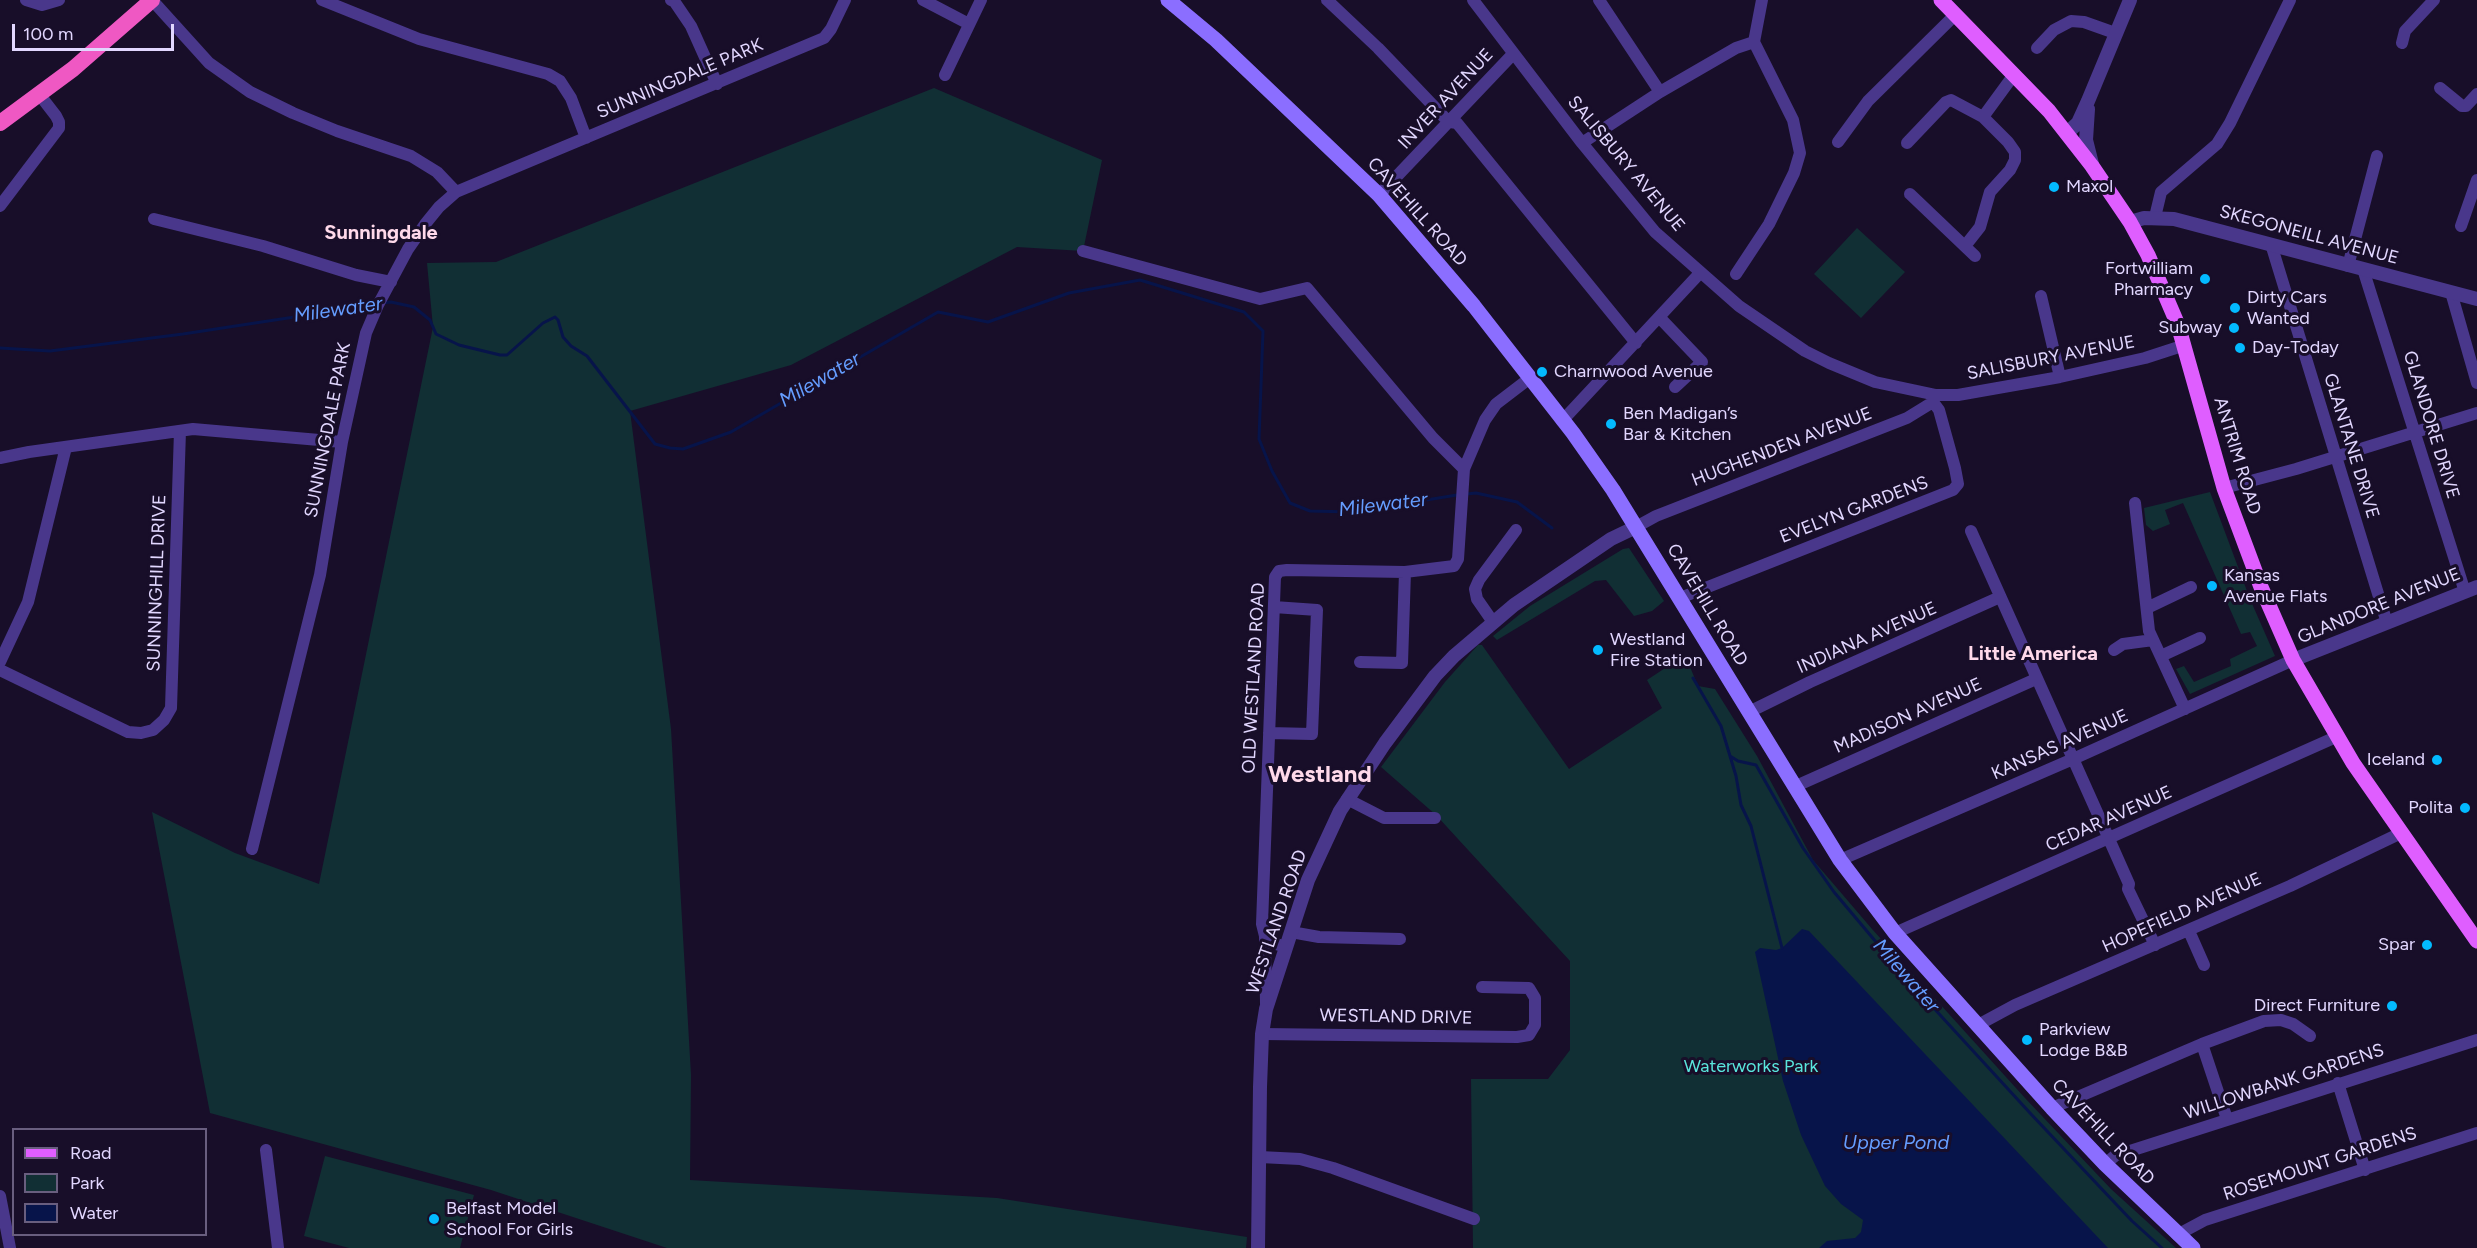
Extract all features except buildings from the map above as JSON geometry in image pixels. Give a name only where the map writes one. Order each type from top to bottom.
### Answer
[{"type":"highway","points":[[0,123],[113,35],[152,0]]},
{"type":"main road","name":"CAVEHILL ROAD","points":[[1168,0],[1216,40],[1379,195],[1474,306],[1613,490],[1840,860],[1895,933],[2052,1108],[2105,1164],[2193,1248]]},
{"type":"main road","name":"ANTRIM ROAD","points":[[1941,0],[2067,133],[2130,222],[2162,287],[2185,345],[2224,488],[2261,587],[2293,660],[2336,737],[2477,941]]},
{"type":"street","points":[[26,0],[42,5],[59,0]]},
{"type":"street","points":[[152,0],[209,63],[250,92],[337,131],[411,156],[437,172],[456,192]]},
{"type":"street","points":[[322,0],[357,16],[420,39],[548,74],[560,81],[571,98],[586,138]]},
{"type":"street","points":[[670,0],[674,1],[691,26],[717,84]]},
{"type":"street","name":"SUNNINGDALE PARK","points":[[252,849],[320,575],[342,442],[366,333],[408,249],[426,223],[456,192],[824,38],[831,30],[845,0]]},
{"type":"street","points":[[923,0],[969,24]]},
{"type":"street","points":[[945,75],[981,0]]},
{"type":"street","points":[[1327,0],[1450,122],[1457,123],[1636,343]]},
{"type":"street","name":"SALISBURY AVENUE","points":[[1473,0],[1582,143],[1655,232],[1738,306],[1805,351],[1841,369],[1875,382],[1935,398],[1997,390],[2060,377],[2145,358],[2185,345]]},
{"type":"street","points":[[1599,0],[1660,92]]},
{"type":"street","points":[[1736,274],[1769,224],[1794,173],[1800,153],[1794,120],[1754,42],[1762,0]]},
{"type":"street","points":[[2067,133],[2078,123],[2130,0]]},
{"type":"street","points":[[2155,217],[2161,192],[2217,144],[2226,130],[2290,0]]},
{"type":"street","points":[[2402,43],[2405,31],[2434,0]]},
{"type":"street","points":[[1838,142],[1868,101],[1955,15]]},
{"type":"street","points":[[2037,48],[2059,26],[2071,21],[2084,22],[2115,33]]},
{"type":"street","points":[[1582,143],[1660,92],[1736,48],[1754,42]]},
{"type":"street","name":"INVER AVENUE","points":[[1379,195],[1513,54]]},
{"type":"street","points":[[1983,117],[2013,76]]},
{"type":"street","points":[[2440,88],[2462,106],[2466,106],[2477,94]]},
{"type":"street","points":[[0,206],[59,128],[57,116],[39,94]]},
{"type":"street","points":[[1907,143],[1946,102],[1951,100],[1983,117],[2008,142],[2014,152],[2015,160],[2010,170],[1990,192],[1980,227],[1965,246]]},
{"type":"street","points":[[2088,101],[2086,140],[2092,166]]},
{"type":"street","points":[[2348,266],[2377,156]]},
{"type":"street","points":[[2461,226],[2476,187]]},
{"type":"street","points":[[1910,194],[1975,255]]},
{"type":"street","name":"SKEGONEILL AVENUE","points":[[2130,222],[2139,218],[2155,217],[2196,224],[2477,299]]},
{"type":"street","points":[[154,219],[263,246],[356,275],[391,282]]},
{"type":"street","name":"GLANTANE DRIVE","points":[[2271,244],[2386,623]]},
{"type":"street","points":[[1083,250],[1260,299],[1307,288],[1433,438],[1464,469]]},
{"type":"street","name":"GLANDORE DRIVE","points":[[2363,269],[2414,432],[2471,589]]},
{"type":"street","points":[[1562,421],[1700,273]]},
{"type":"street","points":[[2451,292],[2477,383]]},
{"type":"street","points":[[2041,296],[2060,377]]},
{"type":"street","points":[[1660,318],[1702,362],[1675,387]]},
{"type":"street","name":"OLD WESTLAND ROAD","points":[[1266,1009],[1262,892],[1275,577],[1280,571],[1405,572],[1454,566],[1458,560],[1464,469],[1485,420],[1496,404],[1530,378]]},
{"type":"street","name":"HUGHENDEN AVENUE","points":[[1636,527],[1656,516],[1907,418],[1935,398]]},
{"type":"street","name":"EVELYN GARDENS","points":[[1680,598],[1953,490],[1958,484],[1955,468],[1935,398]]},
{"type":"street","points":[[2224,488],[2335,457],[2477,413]]},
{"type":"street","points":[[0,458],[193,429],[342,442]]},
{"type":"street","name":"SUNNINGHILL DRIVE","points":[[0,670],[128,732],[141,733],[153,730],[171,708],[180,431]]},
{"type":"street","points":[[0,662],[28,602],[66,447]]},
{"type":"street","points":[[2134,503],[2149,631],[2185,709]]},
{"type":"street","name":"WESTLAND ROAD","points":[[1258,1248],[1262,1034],[1266,1009],[1308,880],[1347,800],[1366,769],[1435,676],[1514,605],[1618,535],[1636,527]]},
{"type":"street","points":[[1494,622],[1477,599],[1475,589],[1479,580],[1516,530]]},
{"type":"street","points":[[1971,531],[2129,884],[2128,889],[2155,945]]},
{"type":"street","points":[[1360,662],[1402,663],[1405,572]]},
{"type":"street","points":[[2147,608],[2191,587]]},
{"type":"street","name":"GLANDORE AVENUE","points":[[2293,660],[2471,589]]},
{"type":"street","name":"INDIANA AVENUE","points":[[1749,712],[1810,682],[2000,597]]},
{"type":"street","points":[[1269,733],[1312,734],[1317,610],[1274,607]]},
{"type":"street","points":[[2161,656],[2199,638]]},
{"type":"street","points":[[2114,650],[2123,644],[2153,640]]},
{"type":"street","name":"KANSAS AVENUE","points":[[1840,860],[2293,660]]},
{"type":"street","name":"MADISON AVENUE","points":[[1796,786],[2036,679]]},
{"type":"street","name":"CEDAR AVENUE","points":[[1895,933],[2336,737]]},
{"type":"street","points":[[1347,800],[1384,818],[1435,818]]},
{"type":"street","name":"HOPEFIELD AVENUE","points":[[1978,1025],[2015,1005],[2188,931],[2401,833]]},
{"type":"street","points":[[2188,931],[2204,965]]},
{"type":"street","points":[[1291,932],[1319,937],[1400,939]]},
{"type":"street","points":[[1265,936],[1273,943],[1286,947]]},
{"type":"street","name":"WESTLAND DRIVE","points":[[1262,1034],[1507,1037],[1529,1035],[1535,1025],[1535,998],[1529,988],[1482,987]]},
{"type":"street","points":[[2052,1108],[2202,1044],[2265,1022],[2281,1020],[2293,1024],[2310,1036]]},
{"type":"street","name":"WILLOWBANK GARDENS","points":[[2105,1164],[2116,1155],[2477,1040]]},
{"type":"street","points":[[2202,1044],[2227,1119]]},
{"type":"street","points":[[2338,1083],[2365,1170]]},
{"type":"street","name":"ROSEMOUNT GARDENS","points":[[2177,1235],[2205,1220],[2477,1133]]},
{"type":"street","points":[[266,1150],[278,1248]]},
{"type":"street","points":[[1260,1157],[1300,1159],[1333,1168],[1474,1218]]},
{"type":"street","points":[[0,1196],[10,1248]]},
{"type":"green space","points":[[934,88],[1102,160],[1083,251],[1017,247],[791,365],[630,411],[671,729],[691,1075],[690,1180],[997,1198],[1247,1237],[1246,1248],[667,1248],[491,1190],[210,1113],[152,812],[235,853],[319,884],[433,327],[427,263],[496,262]]},
{"type":"green space","points":[[1857,228],[1905,272],[1861,318],[1814,274]]},
{"type":"green space","points":[[2210,492],[2250,599],[2275,656],[2190,694],[2176,669],[2184,666],[2194,682],[2231,666],[2230,659],[2257,646],[2250,632],[2241,634],[2183,503],[2165,510],[2170,524],[2153,531],[2146,525],[2144,508]]},
{"type":"green space","points":[[1629,548],[1664,601],[1652,611],[1634,616],[1606,580],[1595,581],[1497,640],[1493,636],[1530,606],[1623,549]]},
{"type":"green space","name":"Waterworks Park","points":[[1478,645],[1482,645],[1569,769],[1662,708],[1647,680],[1685,655],[1698,686],[1715,689],[1757,756],[1813,860],[1872,929],[2025,1098],[2111,1189],[2176,1248],[1473,1248],[1471,1079],[1548,1079],[1570,1050],[1570,961],[1436,815],[1381,767],[1445,682]]},
{"type":"green space","points":[[325,1156],[474,1195],[460,1248],[349,1248],[304,1236]]},
{"type":"water","name":"Upper Pond","points":[[1802,929],[1809,931],[2108,1248],[1819,1248],[1827,1241],[1855,1238],[1861,1232],[1863,1220],[1841,1204],[1825,1186],[1801,1135],[1783,1081],[1755,952],[1760,948],[1776,950],[1782,948]]},
{"type":"waterway","name":"Milewater","points":[[382,303],[391,302],[414,307],[430,320],[436,334],[459,345],[500,355],[507,355],[543,323],[555,317],[563,337],[571,346],[587,356],[655,444],[683,449],[731,432],[938,312],[988,322],[1069,293],[1140,280],[1244,312],[1263,331],[1259,439],[1272,471],[1290,503],[1310,511],[1352,512],[1457,495]]},
{"type":"waterway","name":"Milewater","points":[[0,348],[50,351],[183,334],[373,305]]},
{"type":"waterway","name":"Milewater","points":[[1467,494],[1476,493],[1517,502],[1552,528]]},
{"type":"waterway","points":[[1693,678],[1721,726],[1736,776],[1741,805],[1751,826],[1782,948]]},
{"type":"waterway","name":"Milewater","points":[[1730,756],[1738,761],[1756,765],[1803,848],[1834,892],[1908,980],[2132,1221],[2162,1248]]},
{"type":"place","name":"Maxol","points":[[2054,187]]},
{"type":"place","name":"Fortwilliam Pharmacy","points":[[2205,279]]},
{"type":"place","name":"Dirty Cars Wanted","points":[[2235,308]]},
{"type":"place","name":"Subway","points":[[2234,328]]},
{"type":"place","name":"Day-Today","points":[[2240,348]]},
{"type":"place","name":"Charnwood Avenue","points":[[1542,372]]},
{"type":"place","name":"Ben Madigan’s Bar & Kitchen","points":[[1611,424]]},
{"type":"place","name":"Kansas Avenue Flats","points":[[2212,586]]},
{"type":"place","name":"Westland Fire Station","points":[[1598,650]]},
{"type":"place","name":"Iceland","points":[[2437,760]]},
{"type":"place","name":"Polita","points":[[2465,808]]},
{"type":"place","name":"Spar","points":[[2427,945]]},
{"type":"place","name":"Direct Furniture","points":[[2392,1006]]},
{"type":"place","name":"Parkview Lodge B&B","points":[[2027,1040]]},
{"type":"place","name":"Belfast Model School For Girls","points":[[434,1219]]},
{"type":"district","name":"Sunningdale","points":[[381,233]]},
{"type":"district","name":"Little America","points":[[2033,654]]},
{"type":"district","name":"Westland","points":[[1320,775]]}]
